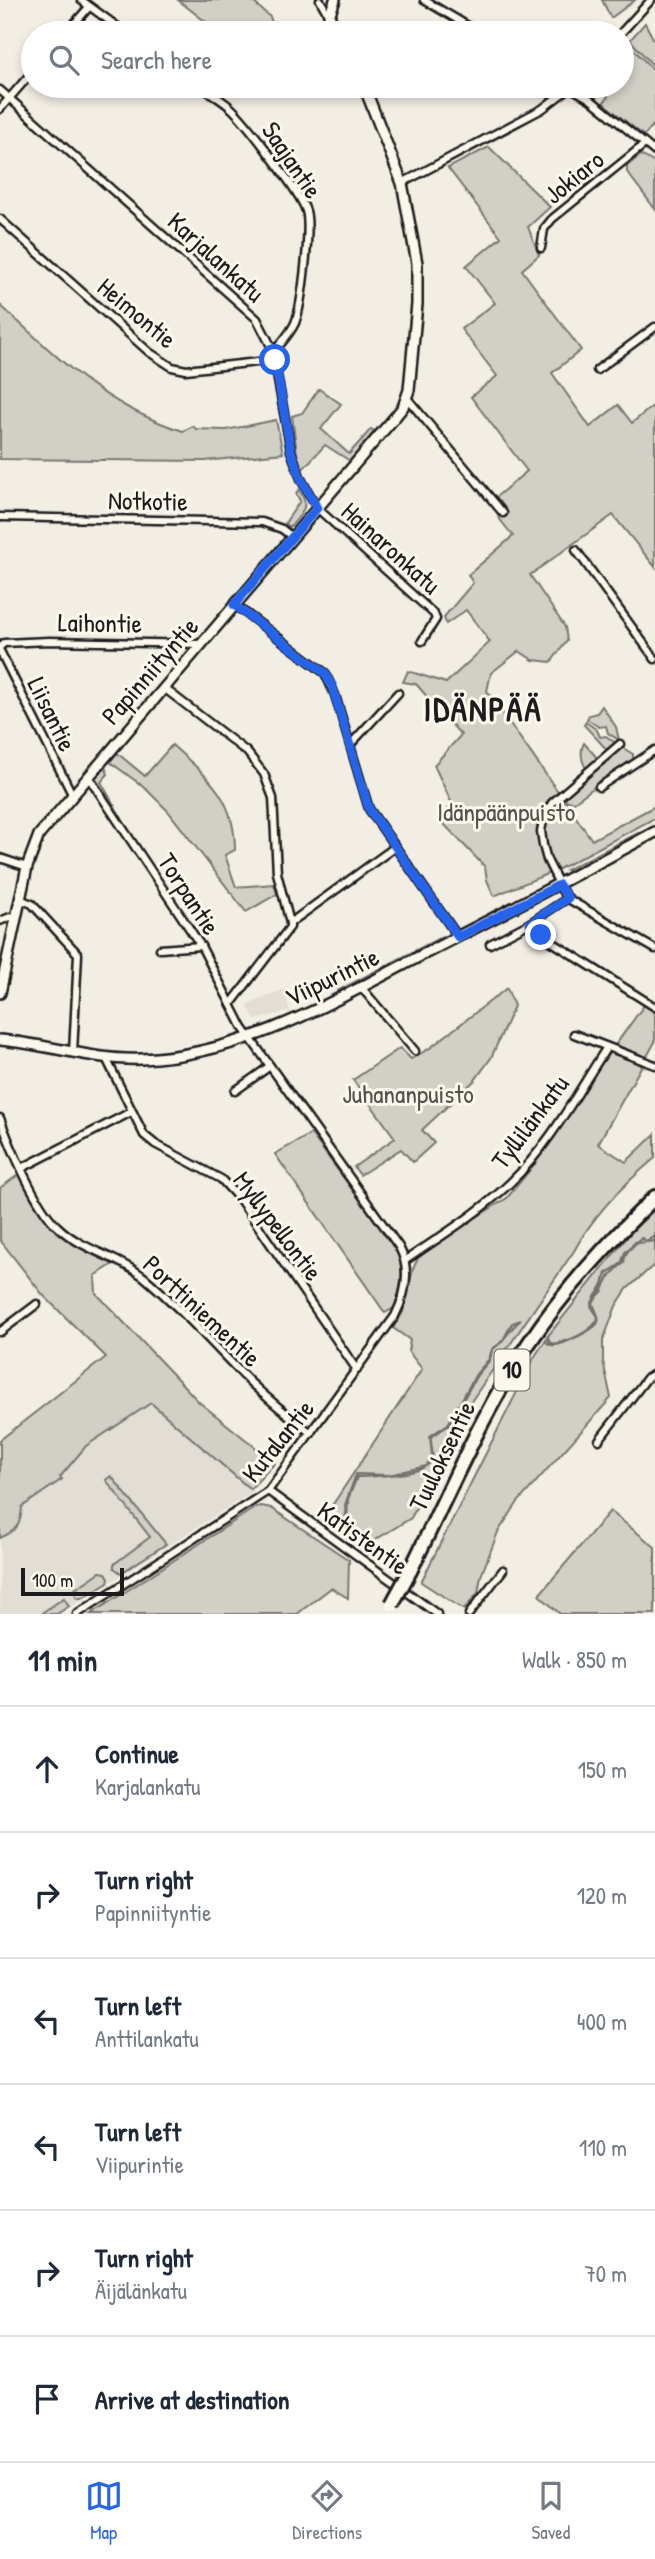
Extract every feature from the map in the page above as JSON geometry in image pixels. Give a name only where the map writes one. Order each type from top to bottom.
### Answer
[{"type":"highway","name":"Tuuloksentie","points":[[389,1609],[489,1411],[528,1343],[572,1284],[655,1197]]},
{"type":"street","points":[[81,0],[109,21]]},
{"type":"street","points":[[320,0],[331,21]]},
{"type":"street","points":[[329,16],[335,0]]},
{"type":"street","points":[[424,0],[460,21]]},
{"type":"street","points":[[631,21],[647,1]]},
{"type":"street","points":[[77,21],[89,7]]},
{"type":"street","points":[[0,109],[21,84]]},
{"type":"street","name":"Karjalankatu","points":[[0,90],[247,308],[265,331],[274,357],[291,451],[301,479],[317,508]]},
{"type":"street","name":"Saajantie","points":[[217,98],[232,108],[299,197],[306,212],[299,311],[291,331],[274,357]]},
{"type":"street","name":"Papinniityntie","points":[[0,993],[27,867],[39,835],[395,417],[407,398],[413,358],[418,280],[402,183],[369,98]]},
{"type":"street","points":[[402,183],[542,109],[555,98]]},
{"type":"street","points":[[588,98],[655,152]]},
{"type":"street","name":"Jokiaro","points":[[541,248],[544,229],[563,209],[645,144]]},
{"type":"street","name":"Heimontie","points":[[0,219],[149,352],[172,367],[201,369],[274,357]]},
{"type":"street","points":[[597,370],[655,327]]},
{"type":"street","points":[[407,398],[503,513]]},
{"type":"street","name":"Hainaronkatu","points":[[317,508],[421,601],[436,619],[422,641]]},
{"type":"street","name":"Notkotie","points":[[0,517],[262,522],[282,528],[292,537]]},
{"type":"street","points":[[576,550],[655,659]]},
{"type":"street","points":[[234,605],[325,673],[332,686],[369,809],[458,937]]},
{"type":"street","name":"Laihontie","points":[[0,649],[4,643],[49,641],[201,644]]},
{"type":"street","name":"Liisantie","points":[[0,649],[72,794]]},
{"type":"street","points":[[164,688],[247,752],[264,774],[273,798],[277,873],[290,927],[231,1004]]},
{"type":"street","points":[[350,745],[398,693]]},
{"type":"street","points":[[620,744],[560,794],[544,816],[541,831],[543,845],[559,885],[568,898],[655,949]]},
{"type":"street","points":[[599,787],[655,750]]},
{"type":"street","name":"Torpantie","points":[[88,776],[201,946],[250,1037],[406,1260]]},
{"type":"street","name":"Viipurintie","points":[[0,1040],[106,1058],[142,1059],[176,1056],[250,1037],[303,1016],[361,987],[655,833]]},
{"type":"street","points":[[290,923],[395,847]]},
{"type":"street","points":[[0,858],[27,867]]},
{"type":"street","points":[[490,944],[530,923],[568,898]]},
{"type":"street","points":[[20,899],[32,904],[78,954],[73,1053]]},
{"type":"street","points":[[0,921],[10,917],[16,919]]},
{"type":"street","points":[[530,923],[541,935],[655,1007]]},
{"type":"street","points":[[160,949],[201,946]]},
{"type":"street","points":[[361,987],[415,1051]]},
{"type":"street","points":[[574,1034],[655,1065]]},
{"type":"street","name":"Tyllilänkatu","points":[[406,1260],[472,1214],[510,1183],[542,1147],[607,1047]]},
{"type":"street","name":"Myllypellontie","points":[[106,1058],[144,1135],[155,1144],[221,1180],[241,1200],[357,1370]]},
{"type":"street","points":[[235,1091],[270,1066]]},
{"type":"street","points":[[22,1168],[131,1112]]},
{"type":"street","name":"Porttiniementie","points":[[0,1118],[22,1168],[55,1226],[81,1244],[115,1258],[140,1274],[165,1295],[253,1384],[311,1433]]},
{"type":"street","name":"Kutalantie","points":[[78,1614],[268,1491],[387,1329],[401,1304],[406,1260]]},
{"type":"street","points":[[0,1332],[37,1304]]},
{"type":"street","points":[[598,1440],[647,1378],[655,1374]]},
{"type":"street","name":"Katistentie","points":[[268,1491],[437,1614]]},
{"type":"street","points":[[469,1614],[503,1570]]},
{"type":"shaded area","points":[[284,989],[290,1011],[255,1020],[247,1005]]},
{"type":"shaded area","points":[[655,1236],[655,1241],[636,1243],[642,1238],[646,1241]]},
{"type":"shaded area","points":[[632,1246],[625,1254],[624,1263],[610,1277],[593,1303],[598,1317],[591,1306],[594,1298],[604,1283],[606,1274],[621,1264],[625,1252]]},
{"type":"shaded area","points":[[598,1317],[598,1322],[594,1327],[571,1340],[554,1345],[545,1341],[548,1337],[550,1343],[562,1342],[591,1327]]},
{"type":"shaded area","points":[[521,1320],[513,1327],[503,1339],[512,1323]]},
{"type":"shaded area","points":[[499,1344],[492,1350],[490,1360],[477,1375],[449,1425],[431,1437],[432,1456],[430,1436],[448,1424],[476,1374],[489,1359],[492,1349]]},
{"type":"shaded area","points":[[151,1403],[254,1491],[60,1614],[0,1614],[0,1516],[59,1478],[86,1446]]},
{"type":"shaded area","points":[[426,1466],[386,1476],[357,1477],[348,1499],[347,1525],[343,1531],[346,1525],[345,1505],[356,1474],[389,1475]]},
{"type":"green space","points":[[178,0],[251,0],[272,21],[205,21]]},
{"type":"green space","points":[[602,0],[635,0],[611,18]]},
{"type":"green space","points":[[645,23],[655,42],[655,68],[634,44],[634,35]]},
{"type":"green space","points":[[634,50],[655,72],[655,123],[644,136],[603,103],[607,98],[634,98]]},
{"type":"green space","name":"Idänpäänpuisto","points":[[489,147],[550,207],[528,227],[539,255],[522,270],[581,350],[552,373],[590,427],[618,405],[632,423],[655,404],[655,567],[613,515],[530,575],[565,627],[567,641],[551,662],[533,660],[519,651],[491,673],[487,691],[592,840],[655,806],[655,818],[559,869],[494,896],[485,867],[440,820],[452,804],[434,765],[461,735],[416,684],[403,682],[408,671],[446,683],[490,642],[466,610],[446,624],[444,617],[473,583],[468,575],[513,536],[498,517],[502,504],[496,497],[527,471],[471,397],[497,376],[461,329],[495,303],[466,266],[501,237],[448,168]]},
{"type":"green space","points":[[641,155],[655,163],[655,209],[627,172],[627,166]]},
{"type":"green space","points":[[0,305],[84,379],[129,408],[183,431],[193,426],[196,429],[226,430],[276,420],[283,453],[205,461],[0,459]]},
{"type":"green space","points":[[319,389],[341,404],[321,429],[349,454],[371,429],[375,431],[350,461],[325,445],[301,471],[292,416],[302,413]]},
{"type":"green space","points":[[299,490],[304,500],[304,509],[291,526],[287,526],[285,523],[300,501],[296,493]]},
{"type":"green space","points":[[602,706],[616,727],[619,740],[608,733],[606,726],[599,727],[587,719]]},
{"type":"green space","points":[[586,722],[597,730],[600,737],[606,736],[617,744],[609,752],[584,725]]},
{"type":"green space","points":[[584,743],[598,759],[587,769],[582,756]]},
{"type":"green space","points":[[172,745],[208,779],[225,803],[234,832],[235,850],[225,855],[236,887],[274,884],[277,894],[246,912],[168,811],[144,787],[110,762],[117,753],[145,776]]},
{"type":"green space","points":[[621,747],[633,754],[633,759],[574,802],[567,801],[564,796],[569,791],[611,759]]},
{"type":"green space","points":[[105,767],[108,774],[101,782],[122,819],[93,780]]},
{"type":"green space","points":[[638,833],[640,835],[570,871],[566,870]]},
{"type":"green space","points":[[446,936],[337,993],[337,991]]},
{"type":"green space","name":"Juhananpuisto","points":[[507,988],[514,1006],[491,1058],[475,1080],[422,1130],[434,1143],[413,1162],[401,1149],[360,1175],[354,1167],[395,1138],[353,1080],[400,1048],[411,1059],[430,1048]]},
{"type":"green space","points":[[645,1004],[655,1011],[655,1042],[598,1144],[626,1162],[655,1134],[655,1158],[621,1189],[590,1225],[470,1403],[411,1518],[365,1546],[324,1518],[422,1369],[408,1351],[410,1340],[393,1328],[403,1312],[418,1258],[442,1239],[507,1198],[534,1165],[587,1084]]},
{"type":"green space","points":[[311,1134],[398,1251],[401,1265],[400,1287],[394,1308],[385,1313],[275,1154]]},
{"type":"green space","points":[[21,1173],[57,1229],[79,1247],[113,1264],[95,1276],[96,1293],[199,1402],[275,1463],[250,1489],[151,1403],[86,1446],[60,1477],[62,1479],[22,1507],[17,1527],[0,1538],[0,1440],[106,1357],[43,1295],[0,1240],[0,1188]]},
{"type":"green space","points":[[655,1209],[655,1236],[646,1241],[642,1238],[638,1240],[628,1251],[636,1243],[655,1241],[655,1264],[627,1289],[616,1306],[603,1341],[603,1361],[611,1398],[518,1502],[498,1532],[481,1576],[478,1593],[464,1610],[421,1582],[535,1356],[545,1341],[550,1343],[547,1337],[632,1231]],"holes":[[[625,1257],[624,1263],[610,1272],[603,1291],[593,1301],[601,1291],[606,1273],[619,1265]]]},
{"type":"green space","points":[[111,1476],[166,1544],[121,1573],[114,1568],[114,1564],[150,1537],[106,1480]]},
{"type":"green space","points":[[256,1507],[271,1508],[349,1560],[348,1598],[331,1588],[297,1614],[91,1614]]},
{"type":"green space","points":[[610,1511],[655,1547],[655,1614],[560,1614],[539,1595]]},
{"type":"green space","points":[[100,1572],[106,1573],[108,1582],[82,1598],[77,1598],[74,1590]]},
{"type":"green space","points":[[64,1598],[69,1606],[57,1614],[44,1614],[43,1612]]},
{"type":"district","name":"IDÄNPÄÄ","points":[[483,709]]},
{"type":"route","points":[[275,360],[291,451],[301,479],[317,508],[234,605],[325,673],[331,682],[364,797],[374,819],[458,937],[559,885],[568,898],[530,923],[541,935]]}]
